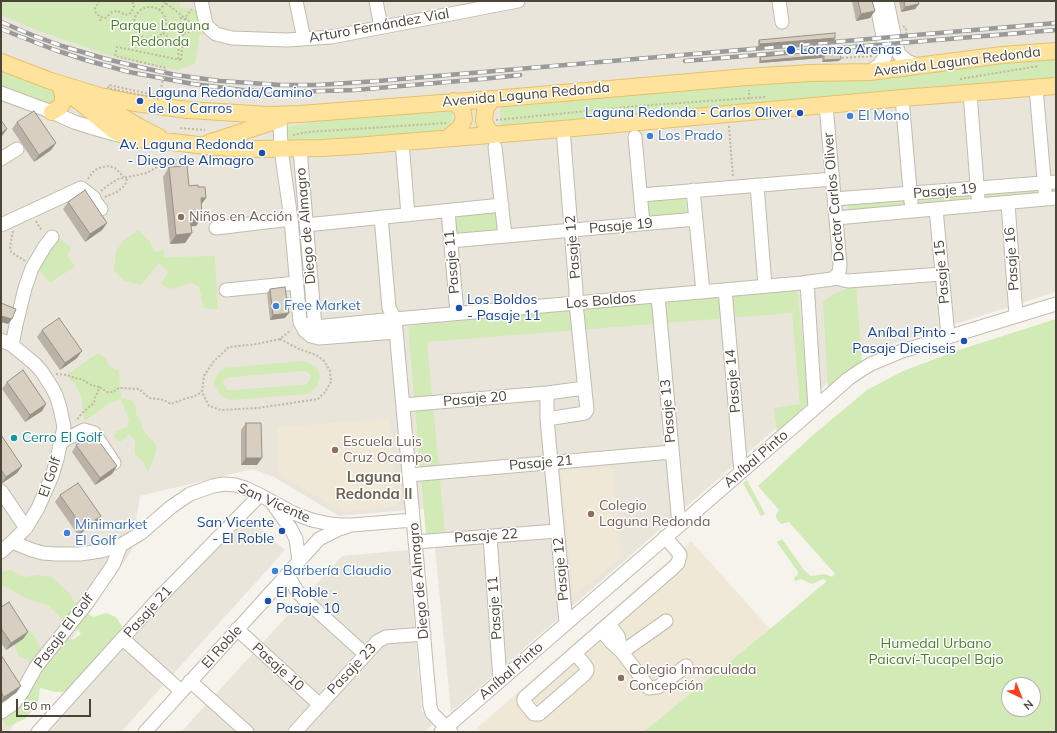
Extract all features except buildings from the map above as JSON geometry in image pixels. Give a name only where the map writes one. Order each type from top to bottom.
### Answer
[{"type":"main road","name":"Avenida Laguna Redonda","points":[[48,80],[100,96],[166,108],[269,115],[300,114],[493,99],[747,77],[833,72],[870,72],[1002,55],[1056,51]]},
{"type":"main road","points":[[1,62],[48,80]]},
{"type":"main road","name":"Avenida Laguna Redonda","points":[[48,80],[113,130],[128,137],[146,140],[177,135],[197,145],[244,149],[281,143],[300,149],[339,148],[448,138],[495,141],[562,129],[749,105],[826,105],[1056,86]]},
{"type":"main road","points":[[52,112],[60,107],[63,102],[64,95],[61,89]]},
{"type":"main road","points":[[493,99],[487,106],[484,121],[495,141]]},
{"type":"main road","points":[[448,138],[460,128],[464,117],[462,110],[454,101]]},
{"type":"main road","points":[[87,109],[96,105],[106,107],[148,132],[177,135]]},
{"type":"main road","points":[[197,145],[218,140],[280,119],[300,114]]},
{"type":"street","points":[[296,1],[304,39]]},
{"type":"street","points":[[376,1],[381,27]]},
{"type":"street","name":"Arturo Fernández Vial","points":[[197,4],[206,24],[216,34],[232,38],[287,40],[331,37],[381,27],[454,7],[518,1]]},
{"type":"street","points":[[779,1],[782,22]]},
{"type":"street","points":[[870,72],[879,65],[885,57],[886,52],[876,1]]},
{"type":"street","points":[[887,1],[899,54],[907,61],[919,66]]},
{"type":"street","points":[[1036,88],[1051,199]]},
{"type":"street","name":"Avenida Laguna Redonda","points":[[1,93],[74,122],[128,137]]},
{"type":"street","points":[[970,93],[978,188],[978,205]]},
{"type":"street","points":[[902,98],[912,211]]},
{"type":"street","name":"Doctor Carlos Oliver","points":[[807,282],[834,278],[840,269],[826,105]]},
{"type":"street","name":"Avenida Laguna Redonda","points":[[52,112],[71,114],[87,109]]},
{"type":"street","name":"Diego de Almagro","points":[[280,119],[281,143],[291,219],[300,322]]},
{"type":"street","name":"Pasaje 12","points":[[547,419],[584,413],[587,410],[576,303],[562,129]]},
{"type":"street","points":[[635,137],[643,224]]},
{"type":"street","points":[[495,141],[505,236]]},
{"type":"street","points":[[402,142],[408,215]]},
{"type":"street","name":"Diego de Almagro","points":[[300,149],[315,327]]},
{"type":"street","points":[[1,159],[17,150]]},
{"type":"street","points":[[641,195],[734,186],[833,179]]},
{"type":"street","name":"Pasaje 19","points":[[834,199],[1050,183]]},
{"type":"street","points":[[757,185],[765,286]]},
{"type":"street","points":[[1,225],[82,188],[97,203]]},
{"type":"street","points":[[693,190],[703,292]]},
{"type":"street","name":"Pasaje 19","points":[[836,218],[1051,199]]},
{"type":"street","name":"Pasaje 16","points":[[1008,203],[1016,316]]},
{"type":"street","points":[[306,225],[502,205]]},
{"type":"street","name":"Pasaje 15","points":[[936,209],[948,336]]},
{"type":"street","name":"Pasaje 11","points":[[448,211],[457,314]]},
{"type":"street","name":"Diego de Almagro","points":[[381,217],[389,308],[395,319],[431,710],[446,730]]},
{"type":"street","points":[[216,228],[291,219]]},
{"type":"street","name":"Pasaje 19","points":[[450,241],[696,219]]},
{"type":"street","points":[[6,343],[16,325],[25,288],[32,268],[48,242]]},
{"type":"street","points":[[834,278],[848,281],[942,274]]},
{"type":"street","points":[[807,282],[815,408]]},
{"type":"street","name":"Los Boldos","points":[[395,319],[807,282]]},
{"type":"street","points":[[226,290],[296,283]]},
{"type":"street","name":"Pasaje 14","points":[[725,290],[741,472]]},
{"type":"street","name":"Pasaje 13","points":[[658,296],[679,526]]},
{"type":"street","name":"Aníbal Pinto","points":[[446,730],[500,680],[848,379],[871,364],[902,351],[1056,304]]},
{"type":"street","points":[[300,322],[315,327],[395,319]]},
{"type":"street","points":[[300,322],[305,331],[311,336],[318,338],[396,332]]},
{"type":"street","name":"El Golf","points":[[1,552],[26,528],[46,493],[64,427],[56,395],[42,372],[35,364],[6,343]]},
{"type":"street","points":[[547,393],[585,388]]},
{"type":"street","name":"Pasaje 12","points":[[547,393],[547,419],[566,623]]},
{"type":"street","name":"Pasaje 20","points":[[403,406],[547,393]]},
{"type":"street","points":[[61,442],[84,430],[94,433],[114,463]]},
{"type":"street","name":"Pasaje 21","points":[[409,475],[672,452]]},
{"type":"street","name":"San Vicente","points":[[12,542],[43,553],[80,554],[101,552],[121,545],[141,533],[171,507],[190,494],[212,486],[224,484],[236,485],[266,498],[293,513],[312,520],[330,524],[352,525],[413,520]]},
{"type":"street","points":[[1,491],[26,528]]},
{"type":"street","points":[[266,498],[291,529],[296,539],[299,561]]},
{"type":"street","name":"Pasaje 21","points":[[38,732],[159,598],[266,498]]},
{"type":"street","name":"El Roble","points":[[146,732],[319,539],[339,529],[352,525]]},
{"type":"street","name":"Pasaje 22","points":[[415,542],[558,531]]},
{"type":"street","name":"Pasaje 11","points":[[490,536],[500,680]]},
{"type":"street","points":[[575,653],[586,665],[587,671],[585,674],[539,714],[534,714],[524,702],[524,698],[575,653],[673,568],[675,562],[674,558],[663,540]]},
{"type":"street","name":"Pasaje El Golf","points":[[1,712],[14,704],[36,667],[87,602],[112,565],[118,555],[121,545]]},
{"type":"street","points":[[287,574],[304,599],[365,654]]},
{"type":"street","points":[[622,652],[666,622]]},
{"type":"street","points":[[605,627],[611,642],[622,652],[649,688],[658,687],[686,666]]},
{"type":"street","name":"Pasaje 10","points":[[237,629],[320,705]]},
{"type":"street","name":"Pasaje 23","points":[[302,730],[320,705],[375,643],[386,637],[424,634]]},
{"type":"street","points":[[123,639],[247,732]]},
{"type":"path","points":[[98,1],[99,2],[95,8],[96,11],[99,16],[106,18],[112,12],[118,11],[125,15],[130,14],[133,11],[134,6],[132,1]]},
{"type":"path","points":[[159,10],[165,2],[201,30]]},
{"type":"path","points":[[180,60],[183,47],[185,18],[197,4]]},
{"type":"path","points":[[146,8],[159,10],[166,20],[163,33],[152,39],[142,37],[137,32],[134,25],[137,14],[142,9],[146,8]]},
{"type":"path","points":[[133,11],[137,14]]},
{"type":"path","points":[[180,60],[179,46],[181,15]]},
{"type":"path","points":[[100,21],[102,17]]},
{"type":"path","points":[[163,33],[179,46]]},
{"type":"path","points":[[842,58],[873,56],[872,39]]},
{"type":"path","points":[[829,41],[830,53]]},
{"type":"path","points":[[159,99],[108,88],[109,85],[159,96],[166,68],[116,56],[117,47],[180,60]]},
{"type":"path","points":[[955,80],[1045,66]]},
{"type":"path","points":[[747,77],[749,86],[749,105]]},
{"type":"path","points":[[484,121],[637,106],[749,105],[771,96]]},
{"type":"path","points":[[281,143],[308,132],[463,122]]},
{"type":"path","points":[[729,126],[734,186]]},
{"type":"path","points":[[177,135],[206,130]]},
{"type":"path","points":[[97,203],[107,186],[118,179],[147,173],[159,166],[168,165],[175,162],[176,159],[185,159],[193,164],[175,168],[175,162]]},
{"type":"path","points":[[82,188],[93,172],[104,166],[115,168],[124,178]]},
{"type":"path","points":[[97,203],[104,197],[117,192],[126,183],[127,178]]},
{"type":"path","points":[[31,211],[44,238],[48,242]]},
{"type":"path","points":[[18,217],[10,246],[11,252],[32,268]]},
{"type":"path","points":[[280,339],[299,349],[316,355],[324,361],[330,371],[331,382],[325,392],[318,399],[250,409],[221,410],[209,406],[202,392],[204,376],[214,360],[229,347],[257,344],[280,339],[300,322]]},
{"type":"path","points":[[42,372],[67,375],[81,379],[107,392],[114,392],[116,389],[122,388],[140,389],[149,398],[164,400],[171,404],[193,397],[202,392]]},
{"type":"path","points":[[64,427],[76,421],[83,412],[94,403],[99,387]]},
{"type":"shaded area","points":[[1,1],[1056,1],[1056,292],[861,354],[451,712],[431,508],[339,516],[274,477],[253,469],[140,496],[131,552],[9,732],[1,732]]},
{"type":"shaded area","name":"Escuela Luis Cruz Ocampo","points":[[389,419],[396,506],[344,512],[278,474],[277,427]]},
{"type":"shaded area","name":"Colegio Laguna Redonda","points":[[613,468],[621,557],[574,597],[560,471]]},
{"type":"shaded area","points":[[245,515],[285,550],[121,732],[46,732]]},
{"type":"shaded area","name":"Colegio Inmaculada Concepción","points":[[691,541],[770,629],[643,732],[481,732],[477,728]]},
{"type":"shaded area","points":[[408,550],[422,711],[435,723],[424,732],[181,732],[342,556]]},
{"type":"green space","name":"Parque Laguna Redonda","points":[[1,1],[179,1],[180,7],[201,11],[211,33],[200,34],[195,64],[178,70],[112,56],[39,31],[1,15]]},
{"type":"green space","points":[[1056,58],[1056,78],[501,129],[500,108],[747,82],[749,95],[748,82],[926,72]]},
{"type":"green space","points":[[1,69],[54,89],[61,97],[51,105],[1,87]]},
{"type":"green space","points":[[452,102],[452,133],[284,143],[284,130],[290,126]]},
{"type":"green space","points":[[1056,186],[1056,195],[848,210],[848,202]]},
{"type":"green space","points":[[685,193],[687,215],[643,219],[641,196]]},
{"type":"green space","points":[[496,211],[499,233],[453,238],[452,216]]},
{"type":"green space","points":[[139,230],[150,242],[154,252],[163,250],[165,257],[215,256],[218,310],[204,308],[199,287],[192,283],[170,289],[161,284],[168,272],[159,263],[141,285],[125,281],[114,271],[116,251],[125,239]]},
{"type":"green space","points":[[57,236],[71,248],[67,256],[75,266],[50,283],[37,267]]},
{"type":"green space","points":[[856,286],[862,362],[828,390],[823,302],[835,293]]},
{"type":"green space","points":[[795,289],[798,294],[809,403],[777,432],[774,408],[800,404],[792,313],[427,342],[445,534],[426,535],[408,326]]},
{"type":"green space","name":"Humedal Urbano Paicaví-Tucapel Bajo","points":[[1056,319],[1056,732],[643,732],[827,581],[823,579],[812,584],[801,579],[795,581],[794,578],[798,572],[777,542],[782,539],[804,570],[811,576],[825,574],[832,577],[835,574],[789,522],[781,524],[777,520],[776,515],[779,510],[758,486],[813,435],[867,390],[903,371],[962,349]]},
{"type":"green space","points":[[98,353],[106,358],[109,366],[119,371],[121,398],[131,400],[136,407],[136,414],[141,421],[142,429],[156,445],[156,452],[148,472],[143,462],[135,454],[135,441],[129,434],[120,442],[114,438],[116,431],[127,427],[129,420],[121,399],[108,404],[84,421],[82,401],[78,389],[67,375]]},
{"type":"green space","points":[[303,361],[316,367],[320,377],[317,386],[312,391],[305,394],[232,400],[221,396],[215,386],[214,381],[217,375],[224,368]],"holes":[[[303,371],[307,372],[311,377],[308,383],[303,385],[227,390],[223,383],[224,380],[231,377]]]},
{"type":"green space","points":[[747,480],[765,514],[761,516],[743,483]]},
{"type":"green space","points":[[11,570],[25,577],[38,575],[52,577],[69,593],[77,606],[93,617],[106,613],[116,617],[122,626],[117,638],[105,647],[97,656],[99,667],[70,692],[55,692],[40,688],[38,703],[25,719],[6,727],[1,714],[27,700],[29,685],[34,673],[42,671],[47,661],[32,662],[19,656],[14,645],[23,639],[19,629],[27,628],[35,637],[40,648],[58,636],[72,640],[81,634],[75,626],[63,620],[48,605],[36,602],[20,595],[1,584],[1,572]]},
{"type":"railway","points":[[1,22],[62,46],[148,69],[176,75],[220,81],[281,85],[318,85],[378,81],[1056,23]]},
{"type":"railway","points":[[1,29],[55,50],[129,72],[193,84],[242,90],[288,92],[355,90],[520,75]]},
{"type":"railway","points":[[685,61],[1056,30]]},
{"type":"place","name":"Lorenzo Arenas","points":[[791,50]]},
{"type":"place","name":"Laguna Redonda/Camino de los Carros","points":[[140,101]]},
{"type":"place","name":"Laguna Redonda - Carlos Oliver","points":[[800,113]]},
{"type":"place","name":"El Mono","points":[[850,116]]},
{"type":"place","name":"Los Prado","points":[[650,136]]},
{"type":"place","name":"Av. Laguna Redonda - Diego de Almagro","points":[[262,153]]},
{"type":"place","name":"Niños en Acción","points":[[181,217]]},
{"type":"place","name":"Free Market","points":[[276,306]]},
{"type":"place","name":"Los Boldos - Pasaje 11","points":[[459,308]]},
{"type":"place","name":"Aníbal Pinto - Pasaje Dieciseis","points":[[964,341]]},
{"type":"place","name":"Cerro El Golf","points":[[14,438]]},
{"type":"place","name":"Escuela Luis Cruz Ocampo","points":[[335,450]]},
{"type":"place","name":"Colegio Laguna Redonda","points":[[591,514]]},
{"type":"place","name":"San Vicente - El Roble","points":[[282,531]]},
{"type":"place","name":"Minimarket El Golf","points":[[67,533]]},
{"type":"place","name":"Barbería Claudio","points":[[275,571]]},
{"type":"place","name":"El Roble - Pasaje 10","points":[[268,601]]},
{"type":"place","name":"Colegio Inmaculada Concepción","points":[[621,678]]},
{"type":"district","name":"Laguna Redonda II","points":[[374,486]]}]
